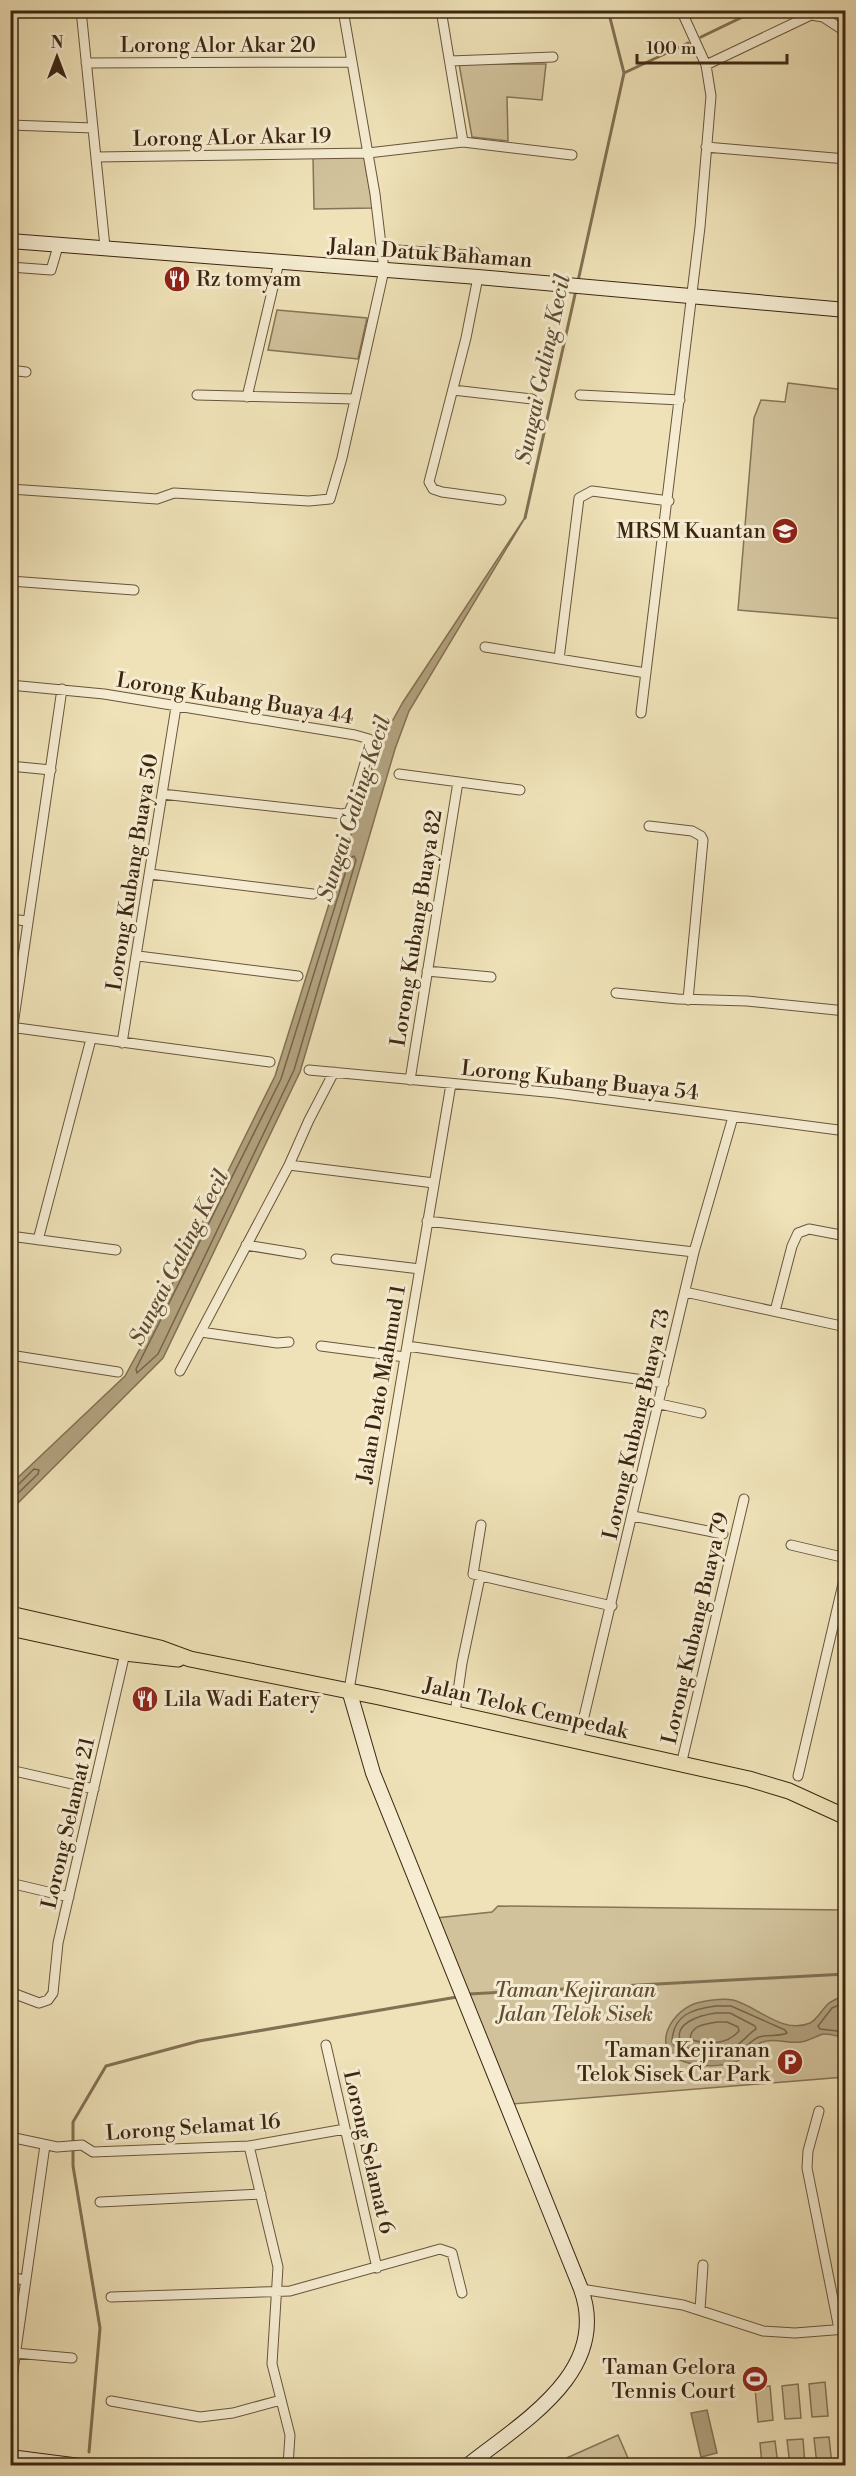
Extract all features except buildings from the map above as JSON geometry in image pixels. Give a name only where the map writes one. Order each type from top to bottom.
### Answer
[{"type":"main road","name":"Jalan Telok Cempedak","points":[[10,1614],[160,1648],[190,1659],[455,1713],[770,1785],[807,1798],[846,1817]]},
{"type":"main road","name":"Jalan Telok Cempedak","points":[[10,1628],[158,1659],[190,1659]]},
{"type":"street","points":[[81,10],[105,247]]},
{"type":"street","points":[[10,489],[157,499],[174,493],[309,501],[330,499],[384,270],[369,153],[343,10]]},
{"type":"street","points":[[441,10],[463,142]]},
{"type":"street","points":[[641,713],[669,501],[692,297],[711,96],[705,65],[681,10]]},
{"type":"street","points":[[705,65],[812,15],[823,17],[846,32]]},
{"type":"street","points":[[450,61],[552,57]]},
{"type":"street","name":"Lorong Alor Akar 20","points":[[86,63],[351,62]]},
{"type":"street","points":[[10,125],[93,128]]},
{"type":"street","name":"Lorong ALor Akar 19","points":[[96,157],[369,153],[463,142],[572,155]]},
{"type":"street","points":[[706,147],[846,159]]},
{"type":"street","name":"Jalan Datuk Bahaman","points":[[10,241],[478,277],[846,310]]},
{"type":"street","points":[[10,267],[51,270],[59,243]]},
{"type":"street","points":[[383,249],[470,255],[475,252]]},
{"type":"street","points":[[247,397],[279,262]]},
{"type":"street","points":[[478,277],[453,390],[429,482],[433,489],[442,492],[501,500]]},
{"type":"street","points":[[10,370],[26,372]]},
{"type":"street","points":[[453,390],[532,399]]},
{"type":"street","points":[[197,395],[355,399]]},
{"type":"street","points":[[580,395],[680,400]]},
{"type":"street","points":[[559,659],[579,498],[592,491],[669,501]]},
{"type":"street","points":[[10,581],[134,590]]},
{"type":"street","points":[[485,647],[646,673]]},
{"type":"street","name":"Lorong Kubang Buaya 44","points":[[10,685],[62,689],[369,739],[370,749],[353,803],[349,812],[342,814],[162,794]]},
{"type":"street","points":[[10,1047],[62,689]]},
{"type":"street","name":"Lorong Kubang Buaya 50","points":[[122,1043],[138,956],[176,707]]},
{"type":"street","points":[[10,766],[51,770]]},
{"type":"street","points":[[399,774],[520,790]]},
{"type":"street","name":"Lorong Kubang Buaya 82","points":[[410,1080],[458,782]]},
{"type":"street","points":[[649,826],[692,831],[701,836],[703,840],[688,1000]]},
{"type":"street","points":[[150,874],[313,894]]},
{"type":"street","points":[[10,919],[27,921]]},
{"type":"street","points":[[138,956],[298,976]]},
{"type":"street","points":[[427,971],[491,977]]},
{"type":"street","points":[[616,993],[688,1000],[738,1000],[846,1011]]},
{"type":"street","points":[[12,1027],[270,1062]]},
{"type":"street","points":[[38,1240],[91,1039]]},
{"type":"street","name":"Lorong Kubang Buaya 54","points":[[309,1070],[556,1093],[846,1131]]},
{"type":"street","points":[[180,1371],[289,1165],[334,1072]]},
{"type":"street","name":"Jalan Dato Mahmud 1","points":[[349,1690],[451,1084]]},
{"type":"street","name":"Lorong Kubang Buaya 73","points":[[578,1742],[660,1404],[693,1252],[733,1116]]},
{"type":"street","points":[[289,1165],[434,1183]]},
{"type":"street","points":[[427,1221],[693,1252]]},
{"type":"street","points":[[775,1311],[792,1246],[798,1233],[809,1229],[846,1236]]},
{"type":"street","points":[[10,1236],[116,1250]]},
{"type":"street","points":[[246,1245],[301,1254]]},
{"type":"street","points":[[336,1259],[420,1269]]},
{"type":"street","points":[[685,1292],[846,1328]]},
{"type":"street","points":[[201,1332],[277,1343],[289,1342]]},
{"type":"street","points":[[321,1346],[405,1357]]},
{"type":"street","points":[[407,1346],[664,1383]]},
{"type":"street","points":[[10,1355],[118,1372]]},
{"type":"street","points":[[660,1404],[700,1413]]},
{"type":"street","name":"Lorong Kubang Buaya 79","points":[[681,1765],[744,1499]]},
{"type":"street","points":[[633,1516],[723,1534]]},
{"type":"street","points":[[481,1525],[473,1574],[612,1606]]},
{"type":"street","points":[[791,1545],[846,1558]]},
{"type":"street","points":[[798,1776],[846,1571]]},
{"type":"street","points":[[455,1713],[462,1663],[480,1577]]},
{"type":"street","name":"Lorong Selamat 21","points":[[10,1992],[39,2002],[48,2000],[53,1993],[55,1958],[124,1653]]},
{"type":"street","points":[[349,1690],[373,1773],[581,2289],[589,2324],[583,2350],[571,2374],[540,2408],[467,2466]]},
{"type":"street","points":[[10,1770],[94,1789]]},
{"type":"street","points":[[10,1883],[69,1897]]},
{"type":"street","name":"Lorong Selamat 6","points":[[326,2045],[377,2268]]},
{"type":"street","points":[[581,2289],[665,2301],[763,2331],[795,2333],[842,2329],[807,2168],[808,2151],[819,2111]]},
{"type":"street","name":"Lorong Selamat 16","points":[[10,2137],[45,2145],[86,2146],[93,2152],[249,2146],[345,2129]]},
{"type":"street","points":[[10,2392],[24,2280],[45,2145]]},
{"type":"street","points":[[249,2146],[277,2257],[279,2291],[272,2364],[290,2435],[288,2466]]},
{"type":"street","points":[[100,2202],[261,2194]]},
{"type":"street","points":[[111,2297],[301,2289],[447,2249],[452,2253],[462,2293]]},
{"type":"street","points":[[700,2310],[703,2265]]},
{"type":"street","points":[[10,2277],[24,2280]]},
{"type":"street","points":[[15,2352],[72,2358]]},
{"type":"street","points":[[111,2401],[200,2417],[233,2413],[281,2400]]},
{"type":"street","points":[[10,2457],[80,2466]]},
{"type":"green space","points":[[459,64],[546,64],[542,100],[507,97],[508,141],[472,137]]},
{"type":"green space","points":[[313,157],[364,157],[373,208],[314,209]]},
{"type":"green space","points":[[277,310],[367,318],[358,359],[268,350]]},
{"type":"green space","points":[[788,383],[845,390],[845,619],[738,610],[754,418],[761,400],[785,402]]},
{"type":"green space","name":"Taman Kejiranan Jalan Telok Sisek","points":[[498,1906],[845,1910],[845,2077],[512,2104],[436,1918],[492,1912]]},
{"type":"green space","points":[[825,2382],[828,2416],[812,2417],[809,2384]]},
{"type":"green space","points":[[798,2384],[801,2418],[785,2419],[782,2386]]},
{"type":"green space","points":[[770,2386],[773,2420],[758,2422],[755,2388]]},
{"type":"green space","points":[[618,2435],[631,2465],[551,2465]]},
{"type":"green space","points":[[829,2437],[832,2465],[817,2465],[814,2438]]},
{"type":"green space","points":[[803,2439],[805,2465],[790,2465],[787,2440]]},
{"type":"green space","points":[[775,2441],[778,2465],[762,2465],[760,2443]]},
{"type":"water","points":[[526,516],[409,711],[395,749],[300,1072],[163,1358],[11,1510],[11,1484],[125,1376],[143,1343],[275,1076],[379,745],[403,702]]},
{"type":"water","points":[[845,1995],[845,2038],[823,2034],[801,2042],[765,2041],[737,2061],[715,2066],[685,2062],[667,2049],[668,2030],[673,2020],[690,2006],[701,2002],[733,2000],[780,2023],[800,2026],[813,2021],[829,2003]]},
{"type":"water","points":[[707,2410],[717,2453],[701,2457],[691,2413]]},
{"type":"waterway","name":"Sungai Galing Kecil","points":[[578,281],[624,73],[608,10]]},
{"type":"waterway","points":[[701,37],[757,10]]},
{"type":"waterway","points":[[624,73],[688,43]]},
{"type":"waterway","name":"Sungai Galing Kecil","points":[[525,518],[576,290]]},
{"type":"waterway","points":[[469,1994],[846,1974]]},
{"type":"waterway","points":[[89,2452],[100,2328],[73,2166],[73,2122],[106,2066],[199,2041],[457,1997]]},
{"type":"place","name":"Rz tomyam","points":[[177,279]]},
{"type":"place","name":"MRSM Kuantan","points":[[785,531]]},
{"type":"place","name":"Lila Wadi Eatery","points":[[145,1699]]},
{"type":"place","name":"Taman Kejiranan Telok Sisek Car Park","points":[[790,2062]]},
{"type":"place","name":"Taman Gelora Tennis Court","points":[[755,2379]]}]
